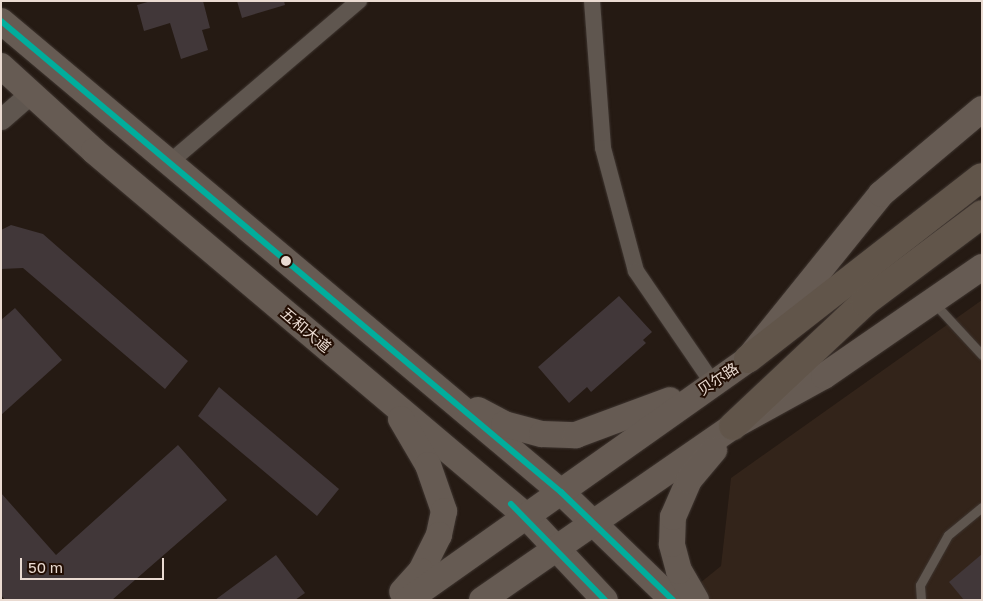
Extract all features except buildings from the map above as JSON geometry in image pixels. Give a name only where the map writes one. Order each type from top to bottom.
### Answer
[{"type":"highway","points":[[748,359],[982,177]]},
{"type":"highway","points":[[733,426],[865,302],[982,214]]},
{"type":"main road","points":[[1,22],[560,492],[592,525],[673,600]]},
{"type":"main road","name":"五和大道","points":[[1,66],[32,92],[94,151],[526,516],[552,548],[605,600]]},
{"type":"main road","name":"贝尔路","points":[[408,600],[712,382],[748,359],[881,194],[982,109]]},
{"type":"main road","points":[[482,600],[552,548],[592,525],[733,426],[824,376],[982,267]]},
{"type":"main road","points":[[433,386],[504,424],[542,434],[576,435],[712,382]]},
{"type":"main road","points":[[390,402],[428,465],[444,511],[439,535],[421,571],[395,600]]},
{"type":"main road","points":[[696,600],[679,571],[672,544],[673,517],[689,480],[733,426]]},
{"type":"street","points":[[169,163],[359,1]]},
{"type":"street","points":[[592,1],[603,148],[636,271],[712,382]]},
{"type":"street","points":[[1,119],[32,92]]},
{"type":"lane","points":[[932,301],[982,355]]},
{"type":"lane","points":[[921,600],[920,585],[948,535],[982,507]]},
{"type":"shaded area","points":[[982,300],[982,600],[679,600],[721,566],[731,478]]},
{"type":"transit line","points":[[1,21],[561,492],[673,600]]},
{"type":"transit line","points":[[511,504],[605,600]]}]
